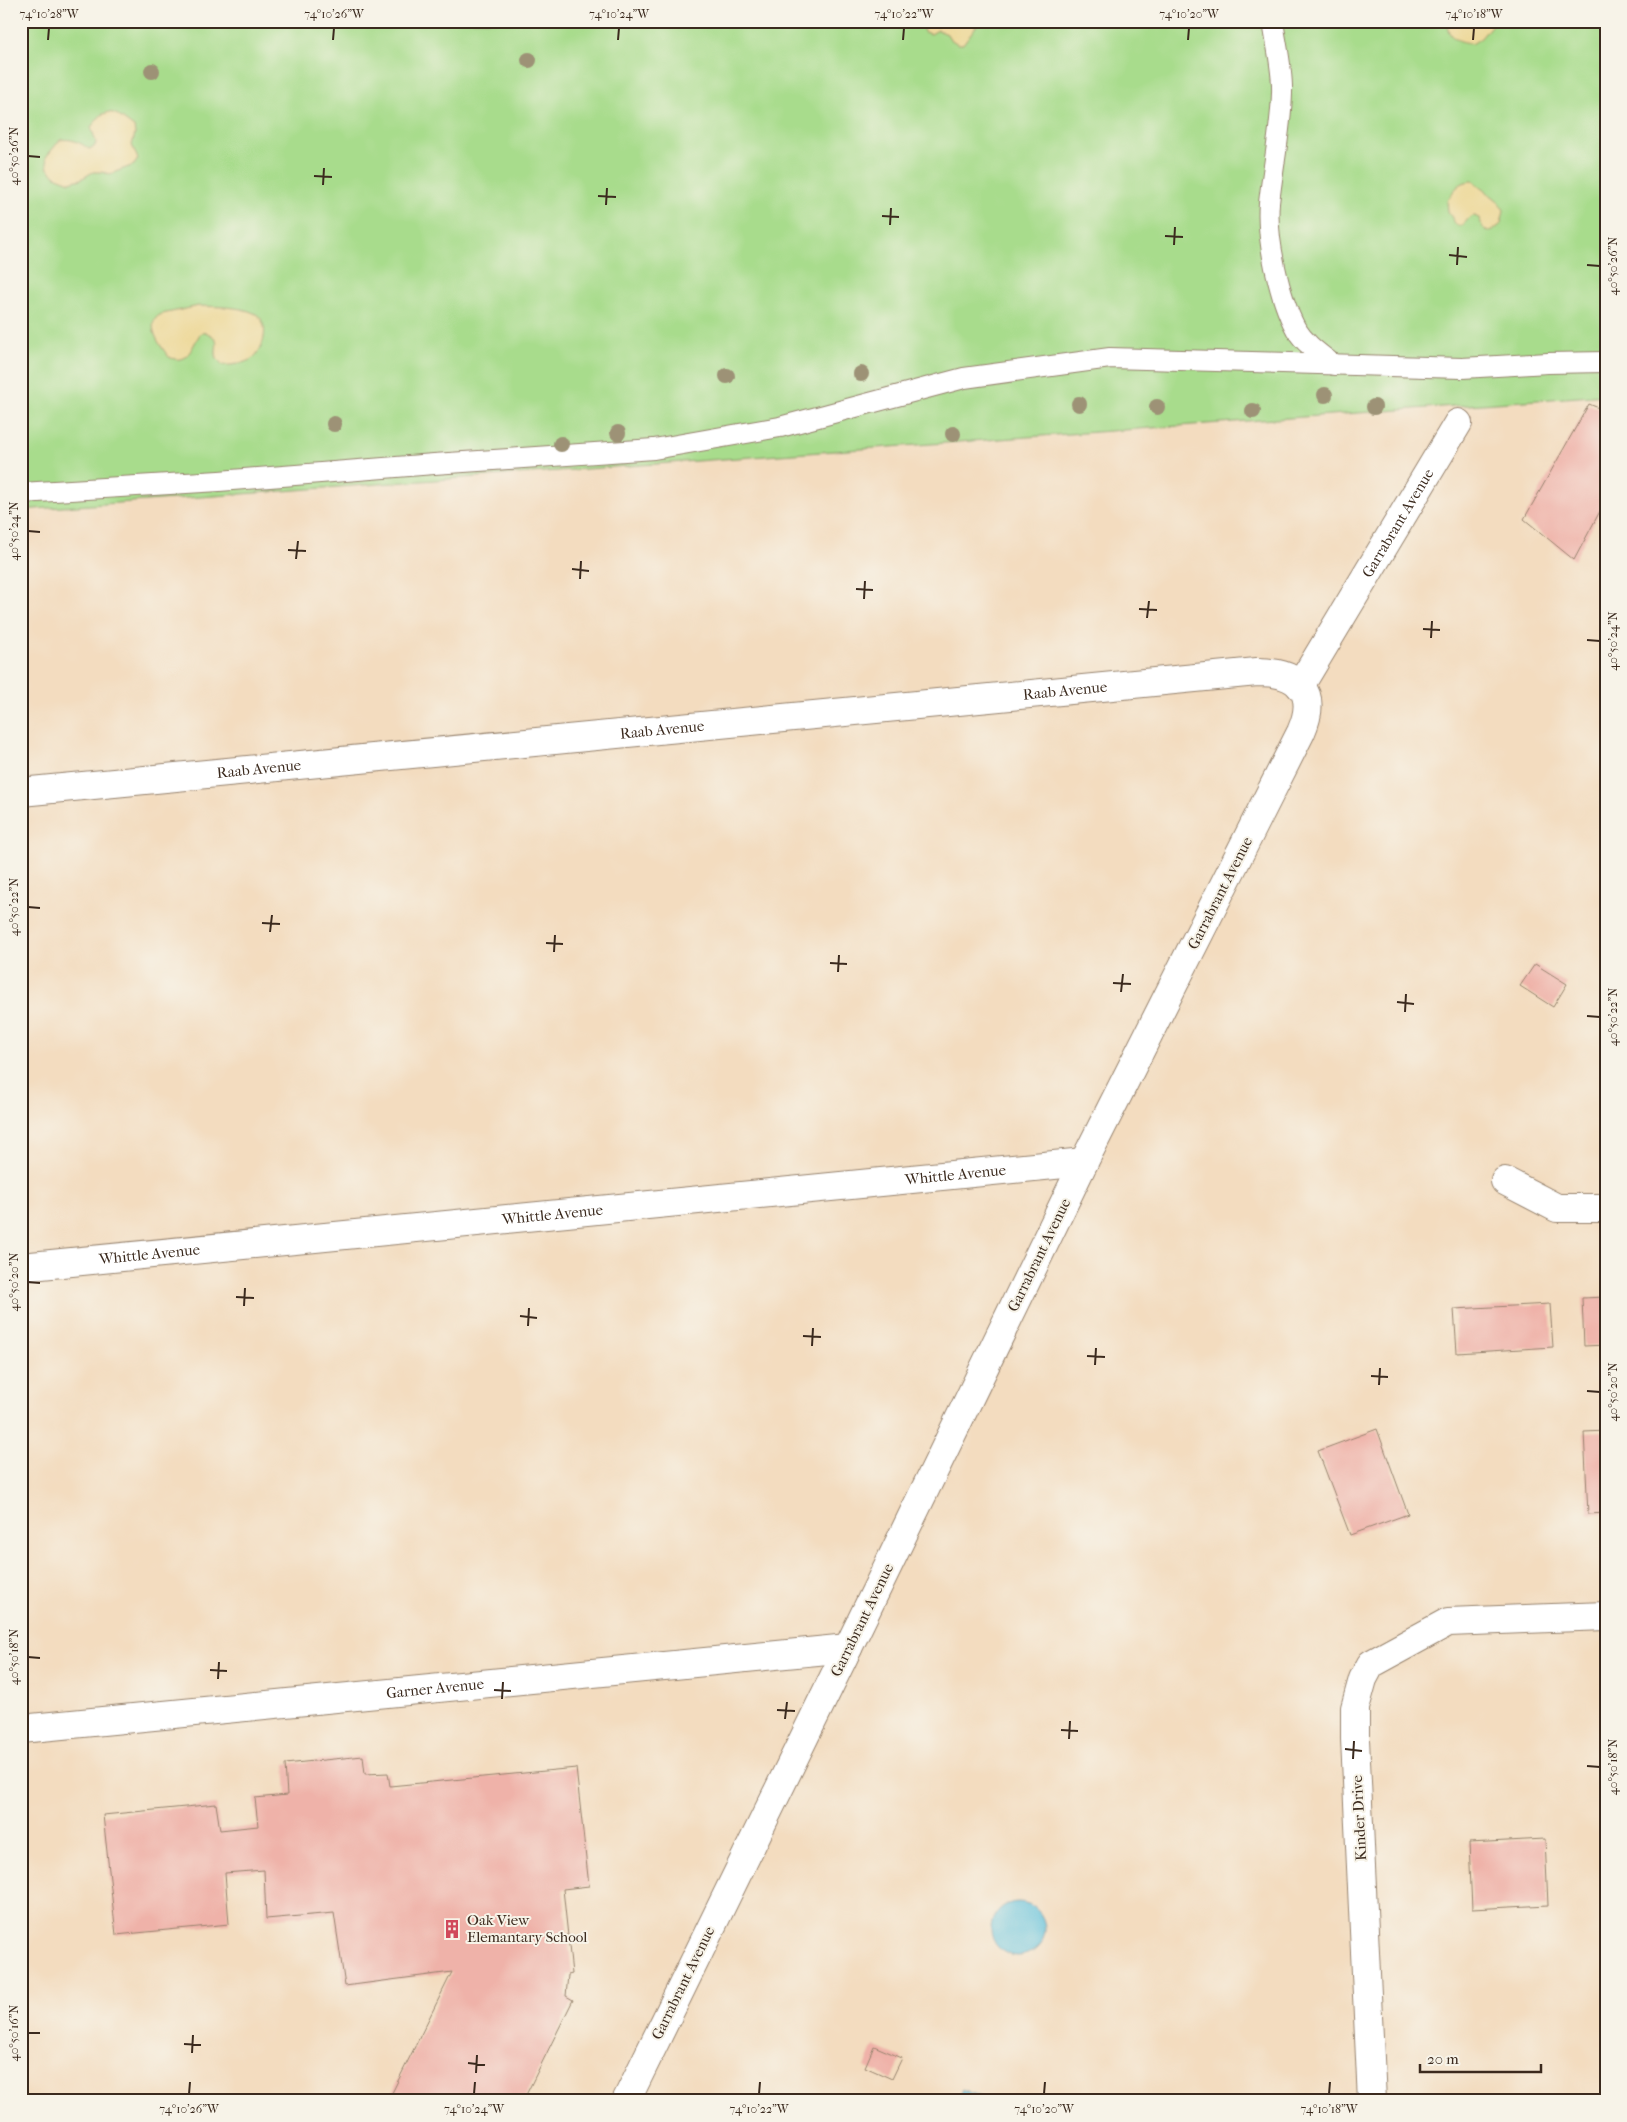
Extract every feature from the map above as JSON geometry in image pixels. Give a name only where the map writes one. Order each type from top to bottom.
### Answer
[{"type":"street","name":"Garrabrant Avenue","points":[[626,2101],[1084,1162],[1306,722],[1308,703],[1306,694],[1300,686],[1458,423]]},
{"type":"street","name":"Raab Avenue","points":[[21,792],[1257,672],[1277,674],[1290,678],[1300,686]]},
{"type":"street","name":"Whittle Avenue","points":[[21,1267],[1084,1162]]},
{"type":"street","points":[[1505,1181],[1557,1208],[1606,1208]]},
{"type":"street","name":"Kinder Drive","points":[[1372,2101],[1354,1708],[1363,1679],[1372,1664],[1448,1622],[1606,1616]]},
{"type":"street","name":"Garner Avenue","points":[[21,1729],[848,1648]]},
{"type":"lane","points":[[1272,21],[1282,90],[1281,122],[1269,205],[1269,228],[1273,258],[1288,310],[1296,329],[1308,344],[1334,365]]},
{"type":"lane","points":[[21,493],[654,450],[780,426],[964,378],[1110,358],[1462,368],[1606,362]]},
{"type":"green space","points":[[21,21],[1606,21],[1606,395],[21,510]]},
{"type":"sand","points":[[920,21],[980,21],[963,44],[958,44],[950,39],[947,34],[938,30],[931,34],[924,32]]},
{"type":"sand","points":[[1447,21],[1495,21],[1481,38],[1472,44],[1454,38],[1449,32]]},
{"type":"sand","points":[[109,112],[116,114],[134,127],[135,134],[132,145],[138,159],[134,165],[110,174],[93,172],[81,179],[70,182],[57,177],[48,169],[46,157],[60,140],[75,141],[89,149],[95,146],[96,142],[91,127],[101,115]]},
{"type":"sand","points":[[1473,181],[1497,200],[1504,210],[1501,224],[1494,230],[1485,230],[1480,219],[1475,216],[1470,217],[1462,226],[1456,225],[1448,211],[1447,201],[1460,184]]},
{"type":"sand","points":[[199,306],[241,309],[254,313],[259,317],[263,322],[264,335],[261,348],[257,354],[243,363],[223,365],[217,359],[216,340],[205,332],[200,334],[185,357],[175,359],[169,357],[155,335],[153,328],[156,318],[162,314]]},
{"type":"water","points":[[1018,1902],[1028,1904],[1037,1910],[1043,1919],[1045,1929],[1043,1939],[1037,1948],[1028,1954],[1018,1956],[1008,1954],[999,1948],[993,1939],[991,1929],[993,1919],[999,1910],[1008,1904]]},
{"type":"water","points":[[963,2089],[989,2101],[958,2101]]},
{"type":"building","points":[[1589,404],[1606,411],[1606,500],[1574,560],[1524,519]]},
{"type":"building","points":[[1535,964],[1567,984],[1553,1007],[1520,986]]},
{"type":"building","points":[[1606,1297],[1606,1345],[1584,1346],[1582,1298]]},
{"type":"building","points":[[1550,1304],[1553,1347],[1457,1353],[1454,1309]]},
{"type":"building","points":[[1377,1429],[1408,1514],[1350,1535],[1318,1451]]},
{"type":"building","points":[[1606,1431],[1606,1513],[1588,1514],[1584,1432]]},
{"type":"building","name":"Oak View Elemantary School","points":[[363,1756],[365,1774],[388,1773],[390,1786],[576,1768],[589,1886],[563,1889],[572,1974],[568,1975],[566,1996],[573,2000],[523,2101],[388,2101],[452,1972],[345,1986],[334,1913],[266,1919],[264,1870],[225,1873],[229,1924],[116,1935],[103,1815],[216,1804],[220,1830],[258,1826],[255,1798],[287,1795],[285,1764]]},
{"type":"building","points":[[1545,1839],[1548,1905],[1472,1909],[1469,1843]]},
{"type":"building","points":[[874,2046],[902,2058],[892,2079],[865,2067]]},
{"type":"place","name":"Oak View Elemantary School","points":[[452,1929]]}]
